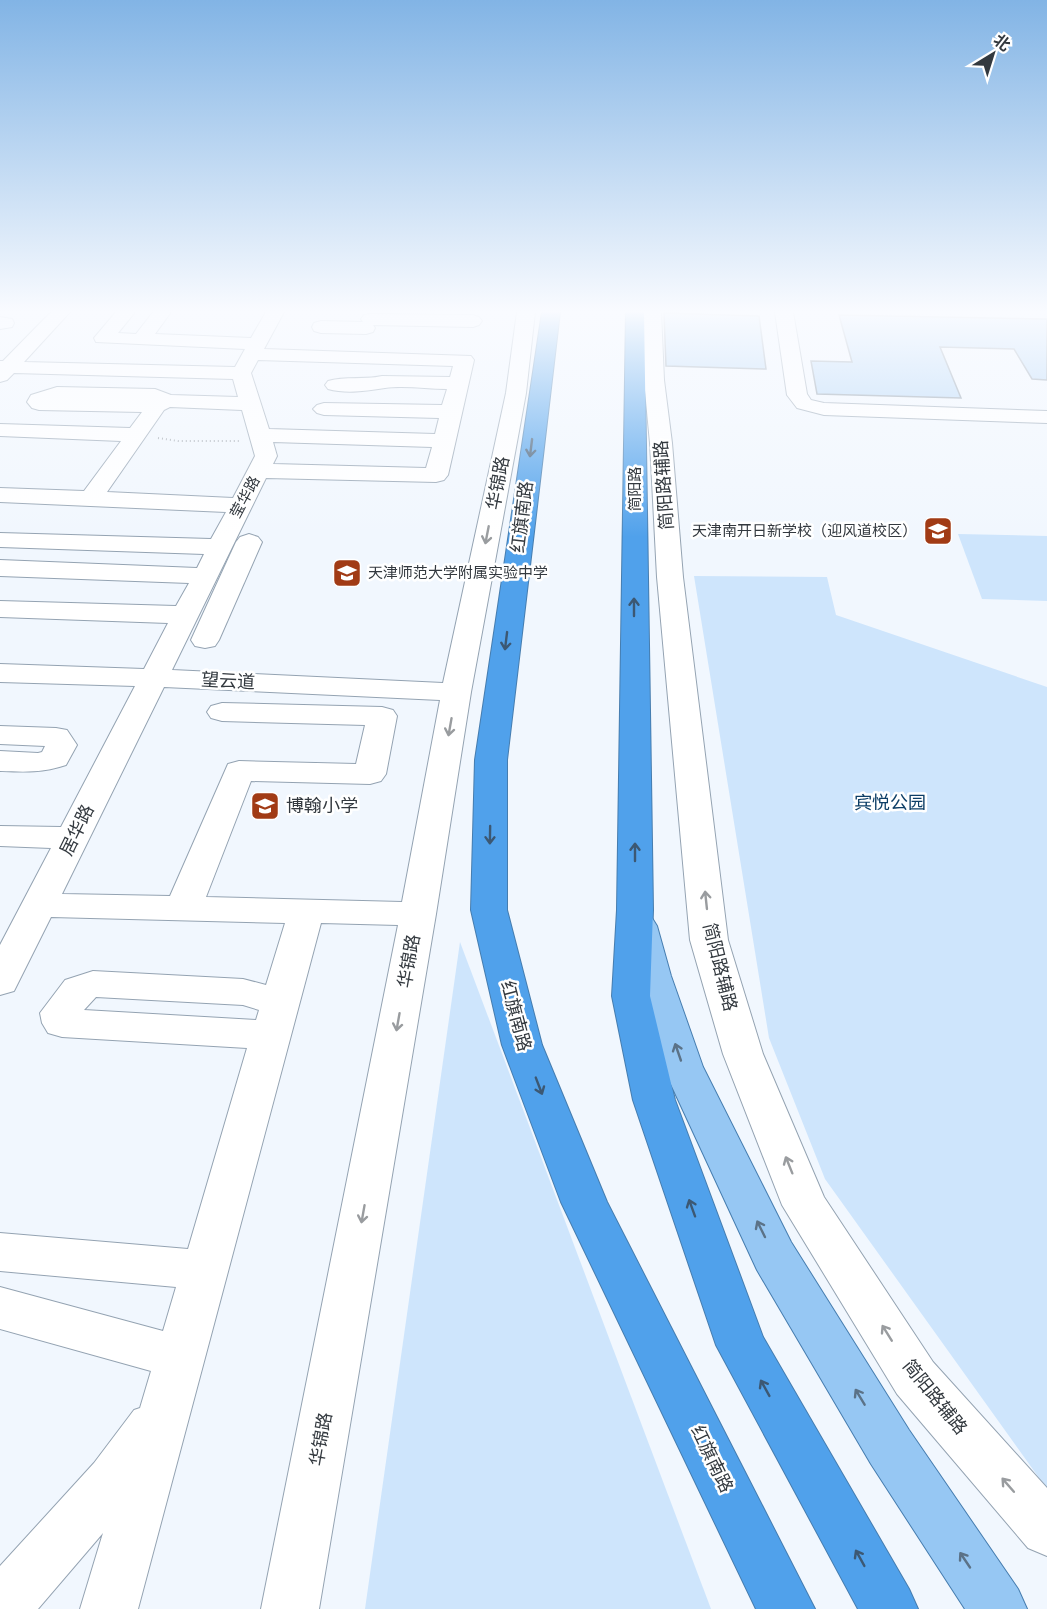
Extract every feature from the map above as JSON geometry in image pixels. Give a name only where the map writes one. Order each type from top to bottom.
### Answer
[{"type":"highway","name":"红旗南路","points":[[539,387],[491,760],[489,910],[522,1045],[584,1202],[786,1609]]},
{"type":"highway","name":"简阳路","points":[[635,387],[635,910]]},
{"type":"highway","points":[[635,910],[631,996],[654,1100],[741,1345],[889,1609]]},
{"type":"main road","points":[[635,910],[652,976],[683,1067],[774,1256],[890,1447],[998,1609]]},
{"type":"street","name":"莹华路","points":[[153,678],[266,456],[250,404],[252,387]]},
{"type":"street","points":[[335,387],[323,413],[318,446],[324,448],[450,418]]},
{"type":"street","points":[[260,437],[323,413],[371,387]]},
{"type":"street","points":[[392,387],[450,418]]},
{"type":"street","points":[[258,471],[436,475],[457,387]]},
{"type":"street","name":"华锦路","points":[[290,1609],[418,914],[456,692],[517,387]]},
{"type":"street","name":"简阳路辅路","points":[[655,387],[670,578],[710,940],[744,1054],[805,1205],[909,1368],[1047,1529]]},
{"type":"street","points":[[796,387],[797,395],[804,404],[824,409],[1047,416]]},
{"type":"street","points":[[91,498],[136,435],[162,404],[250,404]]},
{"type":"street","points":[[323,413],[450,418]]},
{"type":"street","points":[[0,430],[136,435]]},
{"type":"street","points":[[0,495],[240,505]]},
{"type":"street","points":[[1,533],[30,496]]},
{"type":"street","points":[[1,533],[219,548]]},
{"type":"street","points":[[0,609],[184,621],[208,634],[249,542]]},
{"type":"street","points":[[0,568],[206,576]]},
{"type":"street","name":"望云道","points":[[0,673],[153,678],[288,699],[333,674],[456,692]]},
{"type":"street","name":"居华路","points":[[0,982],[153,678]]},
{"type":"street","points":[[183,909],[239,771],[370,774],[382,716],[288,699],[222,712]]},
{"type":"street","points":[[0,735],[56,737],[61,746],[55,758],[41,763],[0,761]]},
{"type":"street","points":[[0,836],[74,838]]},
{"type":"street","points":[[40,905],[418,914]]},
{"type":"street","points":[[109,1609],[306,912]]},
{"type":"street","points":[[0,1252],[205,1270]]},
{"type":"street","points":[[0,1308],[174,1382]]},
{"type":"street","points":[[0,1609],[114,1481],[174,1382]]},
{"type":"path","points":[[136,435],[178,441],[205,439],[224,442],[260,437]]},
{"type":"green space","points":[[958,534],[1047,536],[1047,601],[982,599]]},
{"type":"green space","name":"宾悦公园","points":[[694,576],[827,577],[836,615],[1047,687],[1047,1489],[825,1179],[769,1038]]},
{"type":"green space","points":[[460,942],[711,1609],[365,1609]]},
{"type":"building","points":[[816,387],[957,387],[961,398],[817,394]]},
{"type":"place","name":"天津南开日新学校（迎风道校区）","points":[[938,531]]},
{"type":"place","name":"天津师范大学附属实验中学","points":[[347,573]]},
{"type":"place","name":"博翰小学","points":[[265,806]]}]
